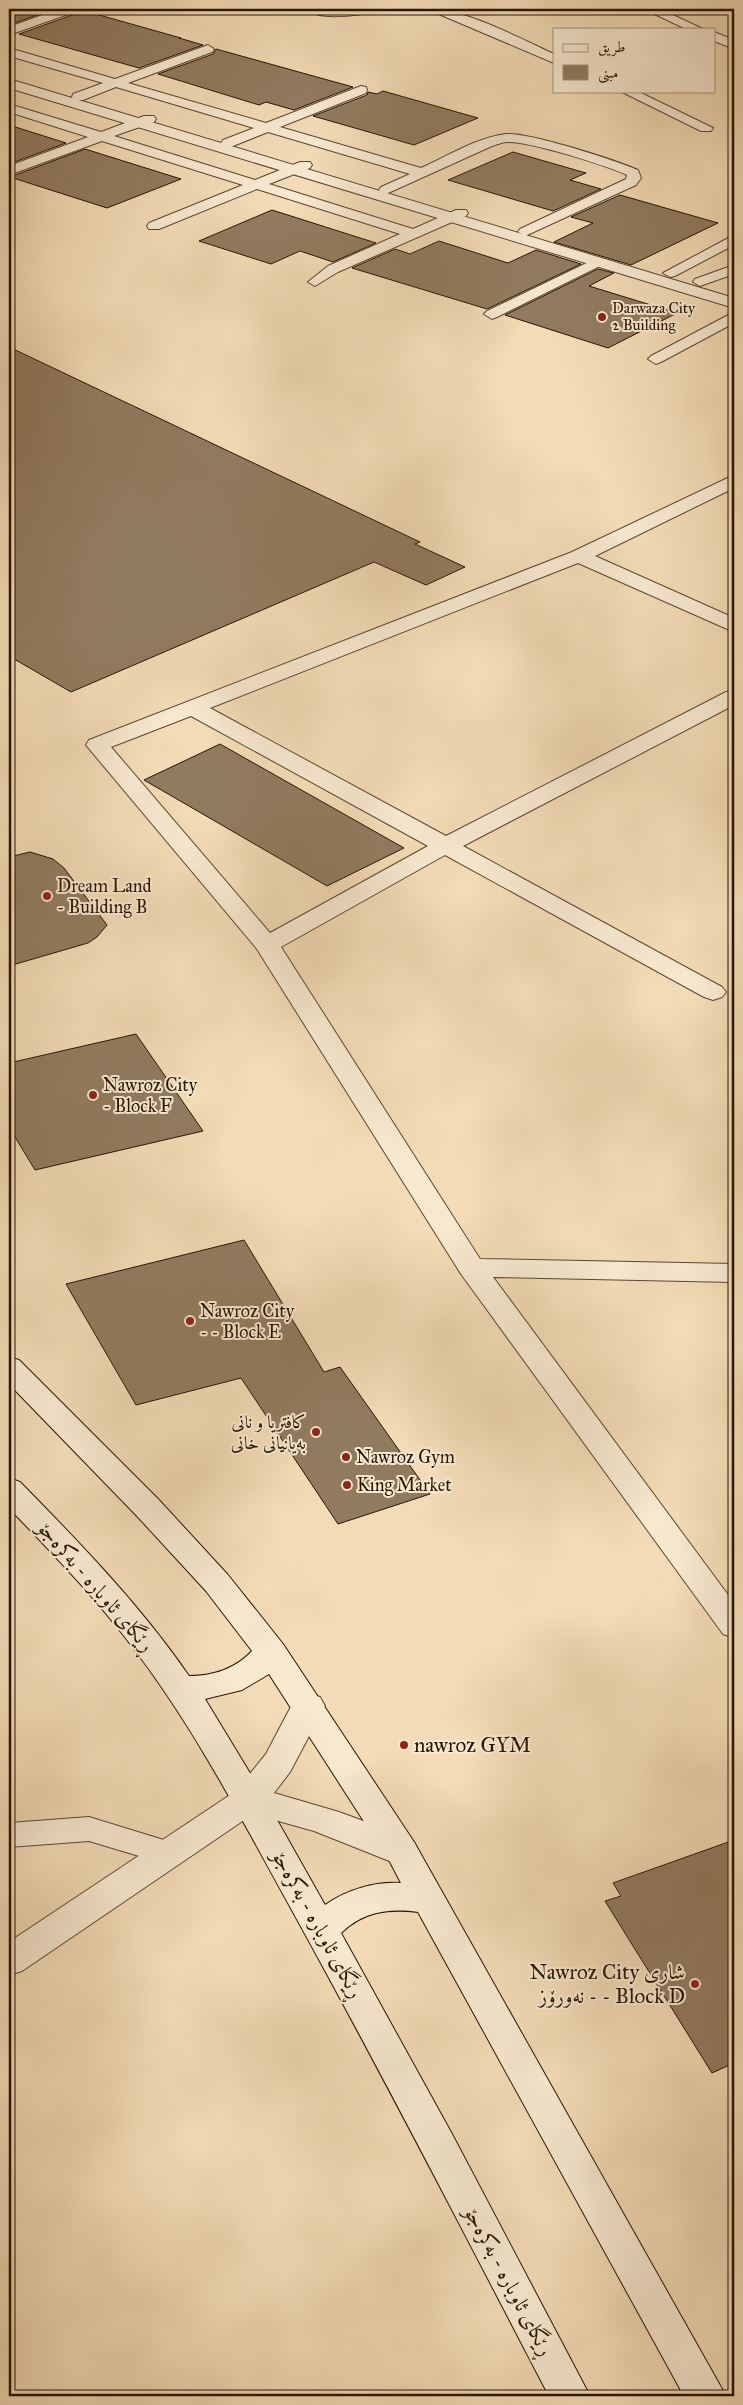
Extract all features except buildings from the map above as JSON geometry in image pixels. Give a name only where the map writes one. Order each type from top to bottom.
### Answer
[{"type":"street","points":[[9,76],[78,97],[144,121],[228,142],[298,168],[386,190],[597,262],[734,303]]},
{"type":"street","points":[[9,83],[144,121],[456,215],[525,232],[734,292]]},
{"type":"street","points":[[734,481],[579,556],[97,745],[267,945],[471,1268],[734,1626]]},
{"type":"street","points":[[579,556],[734,626]]},
{"type":"street","points":[[267,945],[445,846],[734,697]]},
{"type":"street","points":[[191,707],[712,992]]},
{"type":"street","points":[[471,1268],[734,1273]]},
{"type":"street","points":[[9,1367],[148,1508],[218,1583],[271,1652],[308,1706],[402,1852],[706,2396]]},
{"type":"street","name":"ڕێگای ئاوبارە - بەکرەجۆ","points":[[9,1489],[56,1538],[142,1636],[180,1688],[248,1800],[392,2057],[570,2396]]},
{"type":"street","points":[[180,1688],[217,1686],[234,1681],[256,1668],[271,1652]]},
{"type":"street","points":[[9,1961],[248,1800],[278,1763],[308,1706]]},
{"type":"street","points":[[248,1800],[312,1815],[350,1829],[402,1852]]},
{"type":"street","points":[[322,1930],[334,1917],[350,1906],[368,1899],[402,1896],[428,1900]]},
{"type":"lane","points":[[9,31],[70,9]]},
{"type":"lane","points":[[312,9],[348,14],[370,9]]},
{"type":"lane","points":[[433,9],[498,33],[553,58]]},
{"type":"lane","points":[[650,9],[695,28]]},
{"type":"lane","points":[[716,37],[734,45]]},
{"type":"lane","points":[[78,97],[208,49]]},
{"type":"lane","points":[[9,52],[422,173]]},
{"type":"lane","points":[[228,142],[362,90]]},
{"type":"lane","points":[[628,92],[706,128]]},
{"type":"lane","points":[[9,108],[414,234]]},
{"type":"lane","points":[[9,171],[144,121]]},
{"type":"lane","points":[[386,190],[487,143],[507,138],[530,141],[618,166],[633,173],[634,178],[630,182],[525,232]]},
{"type":"lane","points":[[154,226],[298,168]]},
{"type":"lane","points":[[315,282],[333,269],[456,215]]},
{"type":"lane","points":[[670,273],[734,239]]},
{"type":"lane","points":[[492,314],[597,262]]},
{"type":"lane","points":[[700,282],[734,269]]},
{"type":"lane","points":[[656,359],[734,317]]},
{"type":"lane","points":[[9,1835],[89,1829],[170,1853]]},
{"type":"place","name":"Darwaza City 2 Building","points":[[602,317]]},
{"type":"place","name":"Dream Land - Building B","points":[[47,896]]},
{"type":"place","name":"Nawroz City - Block F","points":[[93,1095]]},
{"type":"place","name":"Nawroz City - - Block E","points":[[190,1321]]},
{"type":"place","name":"کافتریا و نانی بەیانیانی خانی","points":[[316,1432]]},
{"type":"place","name":"Nawroz Gym","points":[[346,1457]]},
{"type":"place","name":"King Market","points":[[347,1485]]},
{"type":"place","name":"nawroz GYM","points":[[404,1745]]},
{"type":"place","name":"Nawroz City شاری نەورۆز - - Block D","points":[[695,1984]]}]
